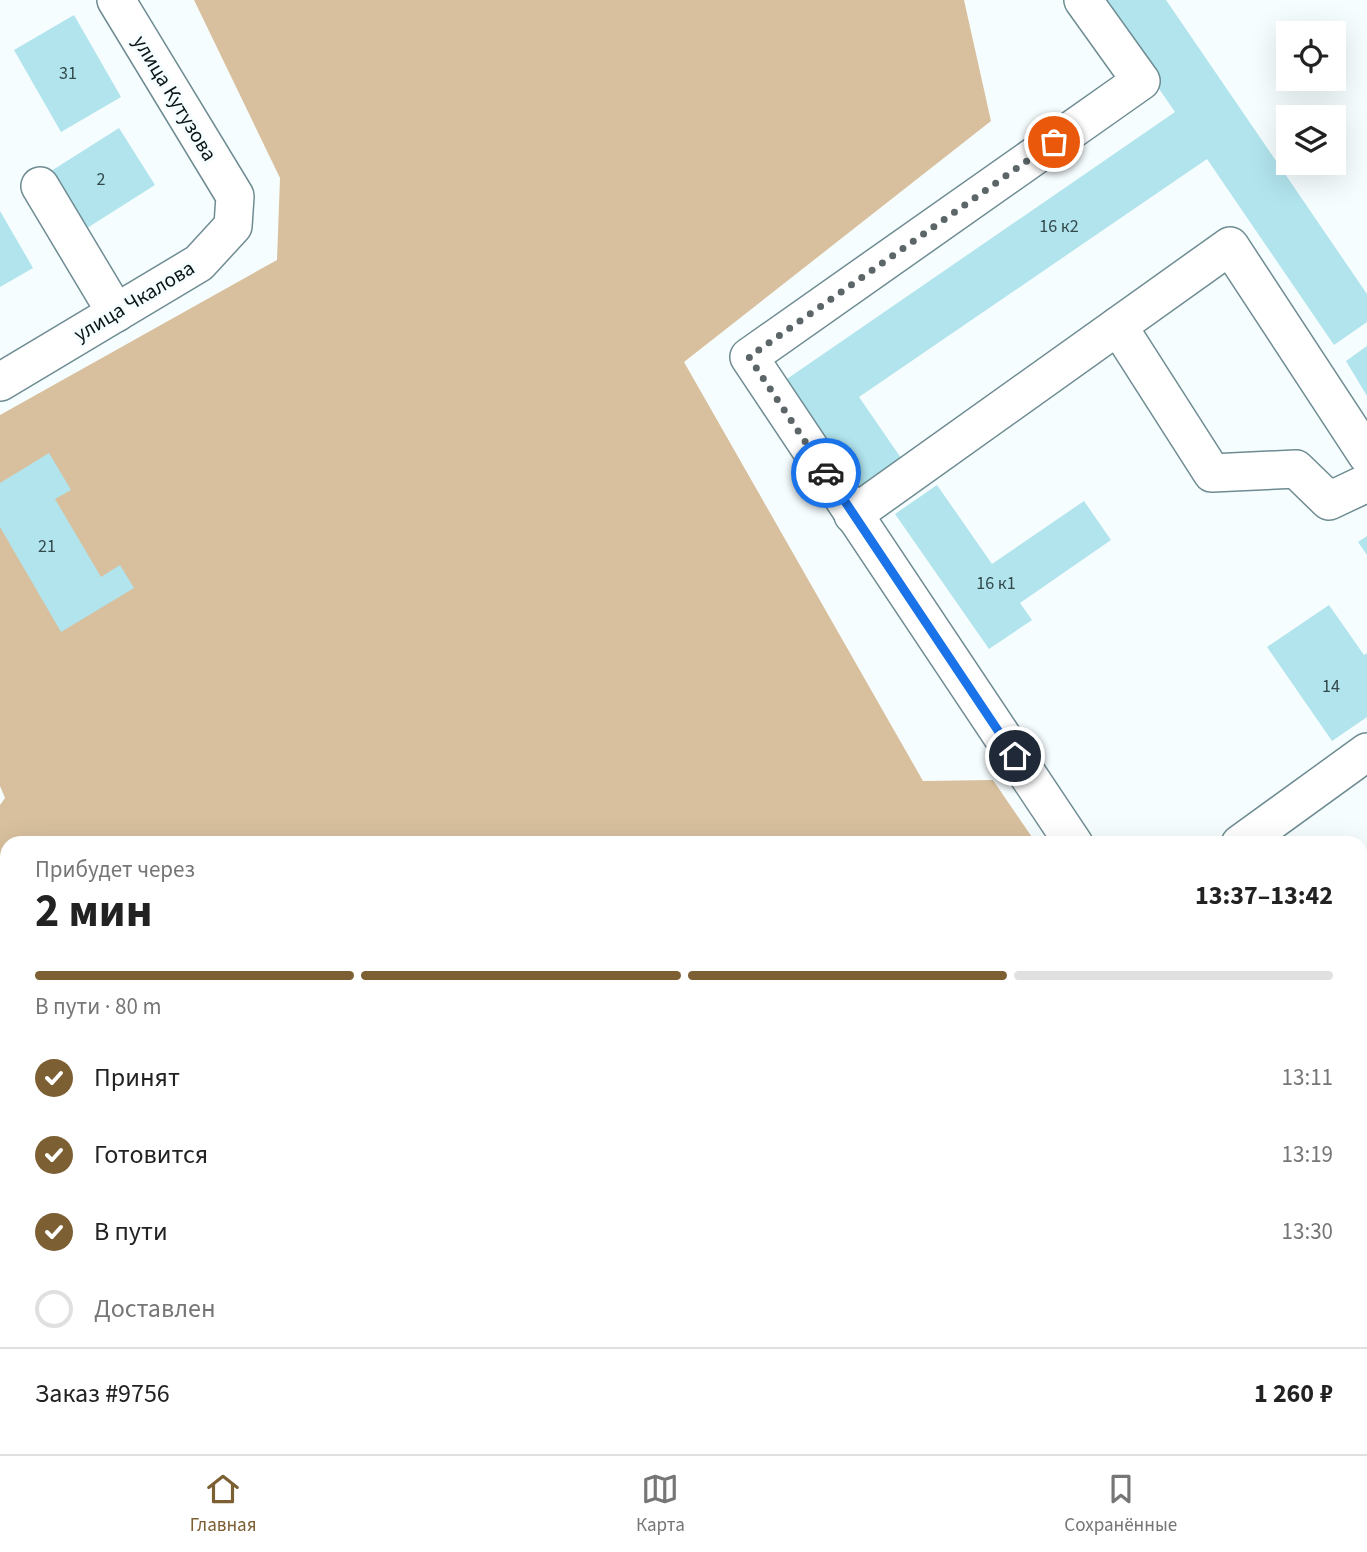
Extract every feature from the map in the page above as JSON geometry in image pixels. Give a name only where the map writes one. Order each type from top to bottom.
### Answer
[{"type":"street","name":"улица Кутузова","points":[[116,0],[234,195]]},
{"type":"street","points":[[1069,836],[749,357],[1141,81],[1083,0]]},
{"type":"street","points":[[40,186],[116,313]]},
{"type":"street","name":"улица Чкалова","points":[[0,382],[199,263],[233,226],[234,195]]},
{"type":"street","points":[[853,515],[1230,246],[1367,456]]},
{"type":"street","points":[[1118,326],[1212,473],[1296,468],[1329,501],[1367,483]]},
{"type":"street","points":[[1251,836],[1367,752]]},
{"type":"shaded area","points":[[194,0],[964,0],[991,121],[684,362],[923,781],[993,780],[1031,836],[0,836],[0,805],[5,798],[0,786],[0,415],[277,260],[280,178]]},
{"type":"building","points":[[1098,0],[1166,0],[1276,161],[1276,175],[1286,175],[1367,294],[1367,322],[1334,345],[1207,159],[859,397],[910,471],[866,502],[784,381],[1175,112]]},
{"type":"building","points":[[74,15],[121,97],[61,132],[14,50]]},
{"type":"building","points":[[119,128],[155,185],[84,230],[48,173]]},
{"type":"building","points":[[0,211],[33,268],[0,287]]},
{"type":"building","points":[[1367,346],[1367,396],[1346,361]]},
{"type":"building","points":[[49,453],[71,490],[55,499],[101,577],[120,565],[134,588],[61,632],[0,527],[0,483]]},
{"type":"building","points":[[937,485],[992,564],[1084,501],[1111,540],[1020,603],[1032,620],[989,649],[895,514]]},
{"type":"building","points":[[1367,536],[1367,555],[1358,542]]},
{"type":"building","points":[[1329,605],[1364,655],[1367,653],[1367,717],[1332,741],[1267,647]]},
{"type":"way so far","points":[[826,473],[749,357],[1054,142]]},
{"type":"route","points":[[826,473],[1015,756]]}]
